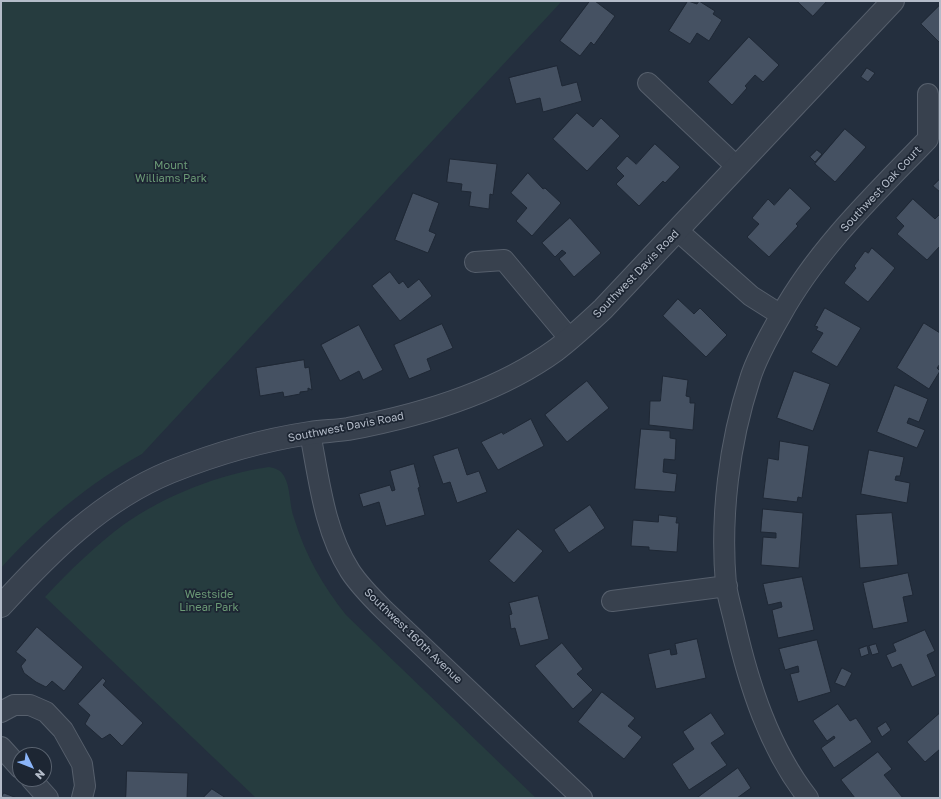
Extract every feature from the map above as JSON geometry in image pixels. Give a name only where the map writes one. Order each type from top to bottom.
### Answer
[{"type":"street","name":"Southwest Davis Road","points":[[1,606],[78,528],[110,505],[169,473],[231,451],[310,433],[347,429],[409,416],[454,401],[487,387],[537,362],[570,339],[603,309],[893,1]]},
{"type":"street","points":[[648,83],[737,167]]},
{"type":"street","name":"Southwest Oak Court","points":[[808,798],[782,757],[760,711],[743,658],[726,586],[725,530],[729,473],[739,417],[750,377],[781,315],[800,284],[847,222],[928,139],[928,94]]},
{"type":"street","points":[[678,231],[751,296],[781,315]]},
{"type":"street","points":[[475,262],[504,260],[570,339]]},
{"type":"street","name":"Southwest 160th Avenue","points":[[310,433],[330,527],[344,559],[358,581],[384,610],[582,798]]},
{"type":"street","points":[[612,601],[726,586]]},
{"type":"street","points":[[1,712],[14,705],[30,705],[46,712],[63,730],[82,764],[85,786],[82,798]]},
{"type":"street","points":[[1,747],[12,759]]},
{"type":"street","points":[[38,787],[48,798]]},
{"type":"green space","name":"Mount Williams Park","points":[[1,1],[562,1],[142,454],[122,465],[67,505],[33,535],[1,568]]},
{"type":"green space","name":"Westside Linear Park","points":[[269,467],[278,470],[284,476],[288,486],[292,513],[298,532],[309,557],[322,581],[346,615],[536,798],[256,798],[45,597],[92,550],[139,514],[174,496],[212,481],[250,470]]},
{"type":"building","points":[[590,1],[595,1],[615,16],[594,45],[591,42],[580,56],[560,41]]},
{"type":"building","points":[[688,1],[697,4],[699,1],[715,11],[713,14],[722,20],[709,41],[697,33],[690,44],[669,31]]},
{"type":"building","points":[[797,1],[827,1],[813,16]]},
{"type":"building","points":[[940,5],[940,43],[921,24]]},
{"type":"building","points":[[749,37],[779,65],[763,82],[755,75],[745,86],[747,88],[732,105],[708,82]]},
{"type":"building","points":[[557,66],[562,86],[577,82],[582,101],[543,112],[540,98],[516,104],[509,78]]},
{"type":"building","points":[[867,68],[875,73],[868,82],[861,77]]},
{"type":"building","points":[[577,113],[593,127],[601,118],[620,136],[587,171],[553,139]]},
{"type":"building","points":[[845,129],[866,147],[835,182],[815,164]]},
{"type":"building","points":[[655,144],[680,167],[665,183],[663,181],[639,206],[616,184],[624,176],[616,168],[627,156],[636,164]]},
{"type":"building","points":[[817,150],[822,154],[815,162],[810,157]]},
{"type":"building","points":[[450,159],[497,164],[493,195],[490,194],[489,209],[469,206],[471,192],[461,191],[462,184],[447,182]]},
{"type":"building","points":[[528,173],[543,189],[545,188],[561,203],[532,236],[516,221],[527,208],[511,193]]},
{"type":"building","points":[[940,179],[940,192],[933,186]]},
{"type":"building","points":[[790,188],[811,208],[796,224],[798,226],[769,257],[747,237],[759,224],[752,218],[768,199],[774,205]]},
{"type":"building","points":[[413,193],[439,203],[429,231],[436,234],[428,253],[395,240]]},
{"type":"building","points":[[913,199],[935,219],[940,214],[940,246],[927,260],[897,234],[904,226],[896,218]]},
{"type":"building","points":[[570,218],[601,253],[574,277],[559,259],[566,253],[562,250],[555,257],[542,243]]},
{"type":"building","points":[[872,248],[895,268],[868,302],[844,283],[856,268],[854,266],[865,251],[868,253]]},
{"type":"building","points":[[390,272],[399,284],[403,281],[408,288],[419,279],[432,296],[400,321],[372,286]]},
{"type":"building","points":[[678,299],[694,314],[700,308],[727,335],[706,357],[663,316]]},
{"type":"building","points":[[825,308],[861,328],[837,367],[811,352],[823,333],[816,330],[818,327],[815,326]]},
{"type":"building","points":[[924,323],[940,333],[940,364],[937,368],[940,371],[929,389],[897,368]]},
{"type":"building","points":[[442,324],[453,348],[427,359],[431,370],[409,379],[394,345]]},
{"type":"building","points":[[359,325],[383,370],[363,380],[359,371],[340,381],[321,345]]},
{"type":"building","points":[[304,360],[305,368],[309,367],[312,390],[308,388],[308,391],[300,392],[300,394],[284,397],[283,392],[260,396],[256,368]]},
{"type":"building","points":[[794,371],[830,384],[813,431],[777,418]]},
{"type":"building","points":[[663,376],[688,380],[686,396],[690,397],[690,403],[695,403],[693,430],[649,425],[650,401],[660,401]]},
{"type":"building","points":[[587,381],[609,408],[567,442],[545,415]]},
{"type":"building","points":[[895,385],[928,399],[919,422],[909,418],[907,423],[925,430],[917,448],[877,432]]},
{"type":"building","points":[[531,419],[544,446],[498,470],[481,442],[502,432],[503,434]]},
{"type":"building","points":[[641,429],[670,431],[670,438],[676,439],[675,460],[664,459],[663,472],[677,474],[675,492],[635,489]]},
{"type":"building","points":[[780,441],[809,446],[802,498],[798,497],[797,502],[763,498],[768,458],[778,460]]},
{"type":"building","points":[[458,448],[467,475],[479,471],[487,492],[457,503],[450,482],[443,484],[433,456]]},
{"type":"building","points":[[869,450],[904,457],[900,476],[896,476],[895,480],[910,483],[907,503],[861,494]]},
{"type":"building","points":[[414,464],[425,515],[386,526],[379,502],[363,507],[359,494],[390,485],[392,491],[395,490],[390,471]]},
{"type":"building","points":[[590,505],[605,528],[569,553],[554,530]]},
{"type":"building","points":[[763,509],[803,513],[799,568],[761,565],[763,537],[776,538],[776,533],[761,532]]},
{"type":"building","points":[[892,513],[898,565],[860,568],[856,515]]},
{"type":"building","points":[[659,515],[677,517],[676,523],[679,523],[677,552],[649,550],[649,547],[631,546],[633,520],[658,522]]},
{"type":"building","points":[[518,529],[543,551],[514,583],[489,561]]},
{"type":"building","points":[[908,573],[913,595],[903,597],[908,622],[873,629],[863,583]]},
{"type":"building","points":[[802,577],[814,630],[778,638],[772,610],[782,607],[781,602],[768,605],[763,584]]},
{"type":"building","points":[[538,596],[549,639],[520,646],[515,628],[511,629],[509,615],[512,614],[509,603]]},
{"type":"building","points":[[37,627],[83,667],[64,691],[52,681],[46,687],[36,682],[24,673],[21,666],[26,660],[16,652]]},
{"type":"building","points":[[925,630],[935,651],[927,655],[936,676],[912,687],[901,664],[892,668],[886,655],[896,651],[893,644]]},
{"type":"building","points":[[697,639],[706,678],[656,689],[648,654],[670,649],[671,655],[677,654],[675,644]]},
{"type":"building","points":[[817,640],[831,692],[798,702],[790,674],[799,672],[798,666],[785,670],[779,649]]},
{"type":"building","points":[[562,643],[583,669],[577,674],[593,690],[573,709],[535,666]]},
{"type":"building","points":[[876,644],[879,653],[872,655],[869,646]]},
{"type":"building","points":[[867,646],[869,654],[861,657],[859,649]]},
{"type":"building","points":[[842,668],[852,673],[845,687],[835,683]]},
{"type":"building","points":[[103,678],[106,681],[103,685],[143,723],[122,746],[110,734],[102,739],[85,724],[90,715],[78,704]]},
{"type":"building","points":[[602,692],[635,718],[628,726],[642,737],[624,759],[578,722]]},
{"type":"building","points":[[838,704],[850,721],[856,718],[872,742],[834,768],[821,748],[835,738],[834,736],[827,741],[813,721]]},
{"type":"building","points":[[711,713],[725,734],[711,743],[727,765],[689,790],[672,764],[694,749],[683,732]]},
{"type":"building","points":[[940,713],[940,749],[925,762],[907,742]]},
{"type":"building","points":[[886,722],[891,730],[882,737],[877,728]]},
{"type":"building","points":[[878,752],[892,769],[884,775],[903,798],[855,798],[841,780]]},
{"type":"building","points":[[738,768],[751,788],[737,798],[697,798]]},
{"type":"building","points":[[127,771],[188,773],[187,798],[126,798]]},
{"type":"building","points":[[212,789],[226,798],[203,798]]},
{"type":"building","points":[[4,793],[17,798],[1,798]]}]
